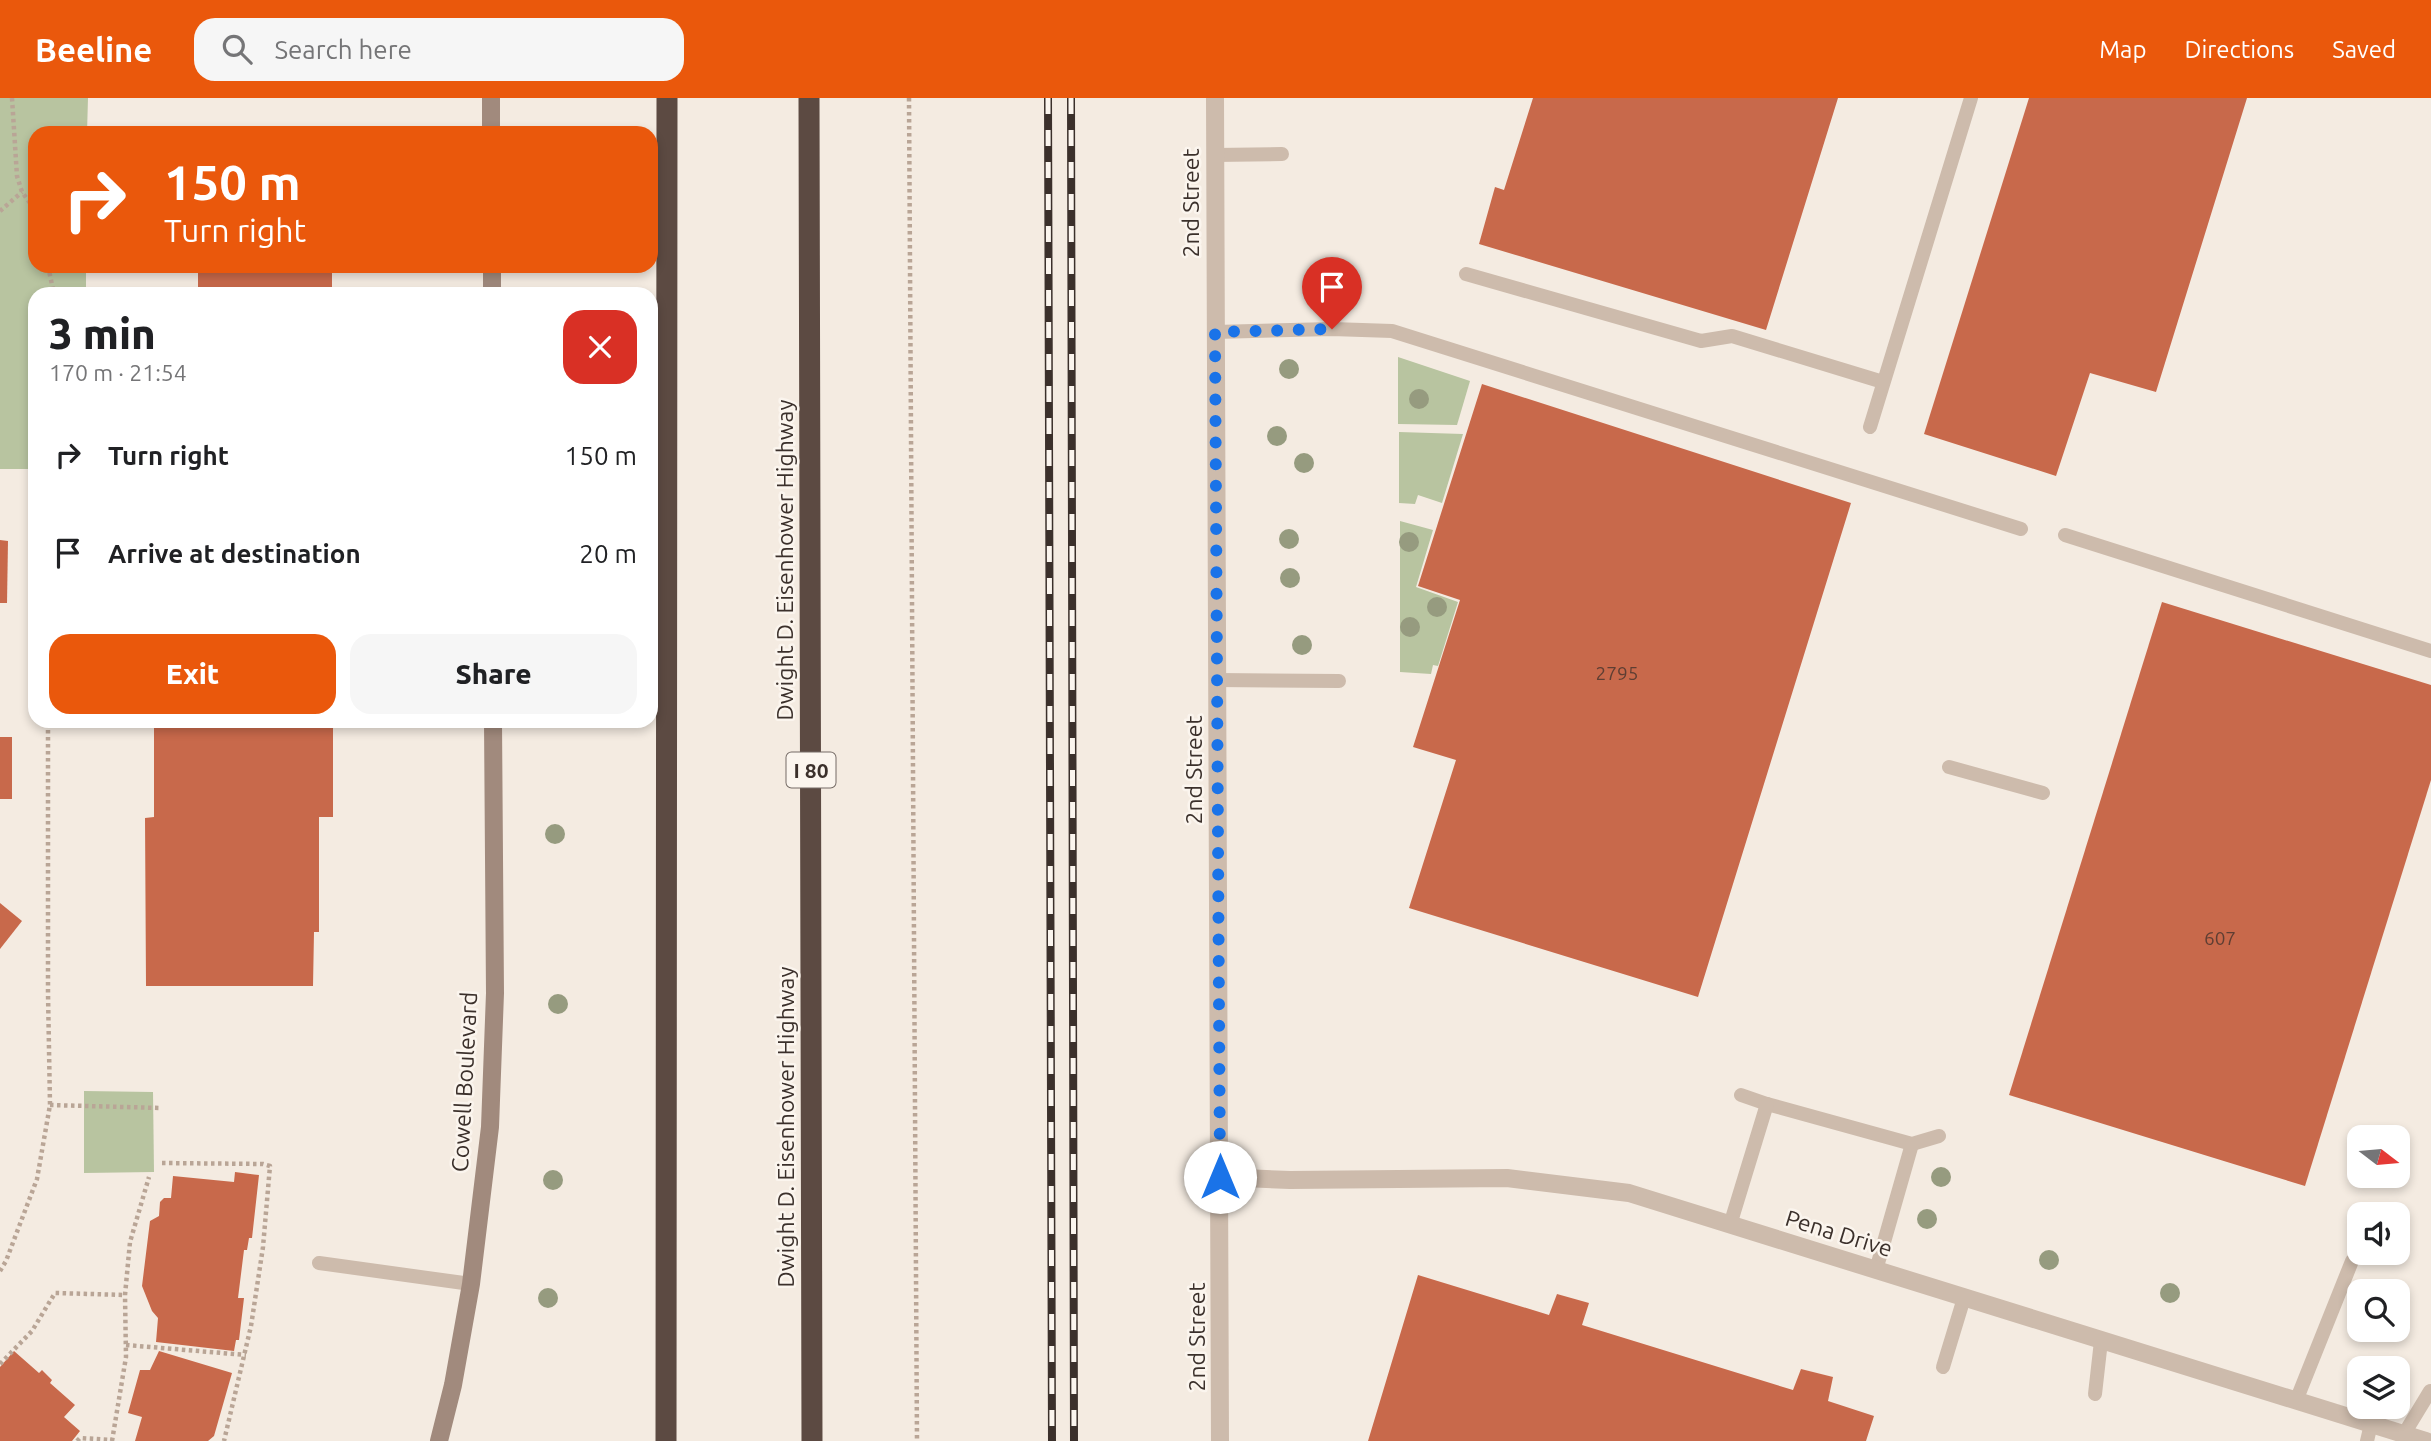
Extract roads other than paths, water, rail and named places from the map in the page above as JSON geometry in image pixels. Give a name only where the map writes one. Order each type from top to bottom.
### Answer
[{"type":"highway","points":[[666,1441],[667,98]]},
{"type":"highway","name":"Dwight D. Eisenhower Highway","points":[[809,98],[812,1441]]},
{"type":"main road","points":[[491,98],[491,126]]},
{"type":"main road","name":"Cowell Boulevard","points":[[439,1441],[453,1385],[471,1284],[490,1127],[495,993],[493,728]]},
{"type":"street","name":"2nd Street","points":[[1215,98],[1220,1441]]},
{"type":"street","name":"Pena Drive","points":[[1220,1177],[1290,1180],[1507,1178],[1629,1193],[2296,1401],[2369,1432],[2404,1434],[2426,1441]]},
{"type":"lane","points":[[1870,427],[1971,98]]},
{"type":"lane","points":[[1215,155],[1282,154]]},
{"type":"lane","points":[[1466,274],[1701,341],[1732,336],[1884,382]]},
{"type":"lane","points":[[1215,332],[1320,329],[1392,331],[2021,529]]},
{"type":"lane","points":[[2065,535],[2431,652]]},
{"type":"lane","points":[[1217,680],[1339,681]]},
{"type":"lane","points":[[1949,767],[2043,793]]},
{"type":"lane","points":[[1741,1095],[1912,1144],[1939,1136]]},
{"type":"lane","points":[[1730,1225],[1767,1104]]},
{"type":"lane","points":[[1876,1270],[1912,1144]]},
{"type":"lane","points":[[319,1263],[471,1284]]},
{"type":"lane","points":[[2296,1401],[2350,1265]]},
{"type":"lane","points":[[1943,1367],[1964,1298]]},
{"type":"lane","points":[[2095,1394],[2101,1341]]},
{"type":"lane","points":[[2404,1434],[2430,1391]]},
{"type":"railway","points":[[1048,98],[1052,1441]]},
{"type":"railway","points":[[1071,98],[1074,1441]]}]
